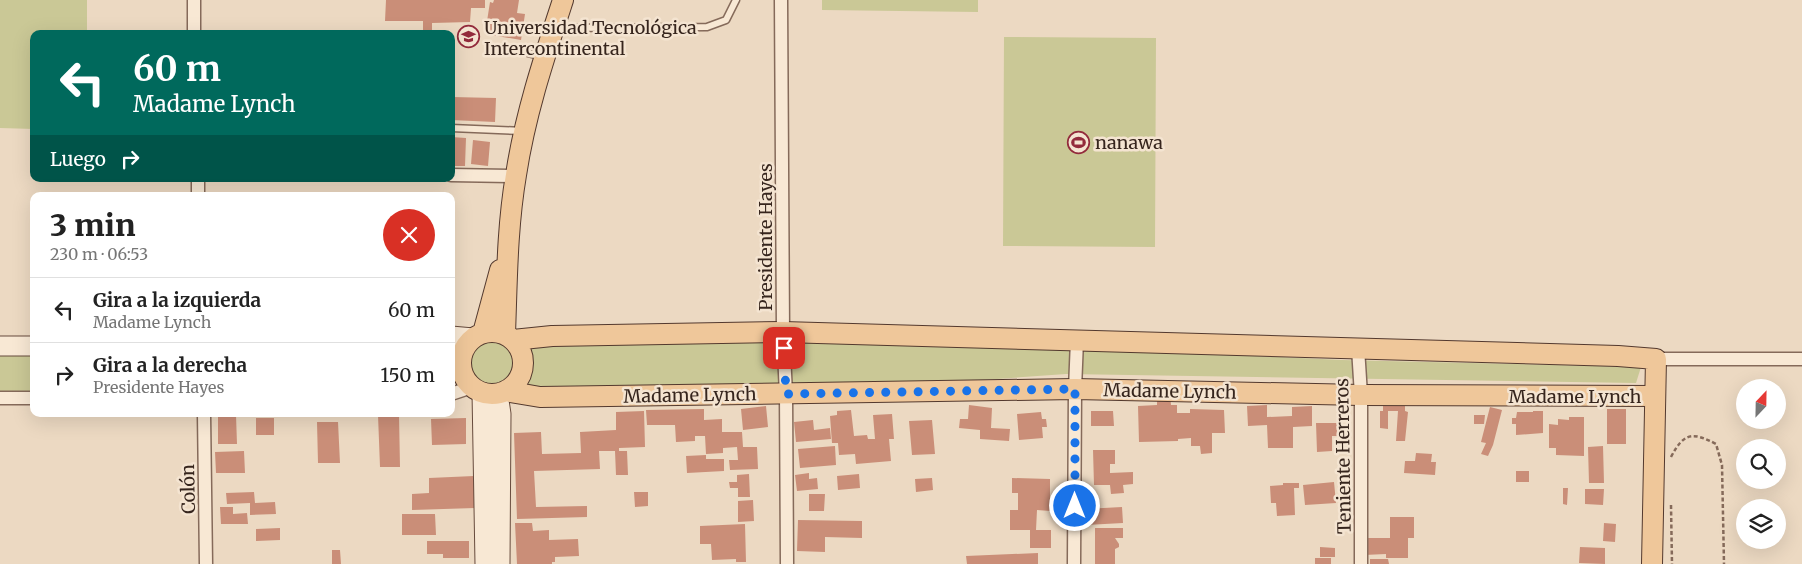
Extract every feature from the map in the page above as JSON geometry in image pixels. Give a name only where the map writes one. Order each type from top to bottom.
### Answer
[{"type":"main road","points":[[475,390],[516,382],[523,368],[521,351],[509,337],[509,234],[524,131],[535,87],[563,0]]},
{"type":"main road","points":[[500,564],[501,414],[475,390],[461,367],[467,342],[509,234]]},
{"type":"main road","points":[[455,338],[467,342],[490,332],[509,337],[783,332],[1618,356],[1656,359],[1652,564]]},
{"type":"main road","points":[[0,346],[30,346]]},
{"type":"main road","name":"Madame Lynch","points":[[475,390],[540,397],[1075,389],[1361,395],[1655,396]]},
{"type":"main road","points":[[475,390],[485,564]]},
{"type":"street","points":[[194,0],[194,30]]},
{"type":"street","name":"Presidente Hayes","points":[[781,0],[783,332],[786,394],[787,564]]},
{"type":"street","points":[[455,175],[516,176]]},
{"type":"street","points":[[1074,564],[1077,340]]},
{"type":"street","name":"Teniente Herreros","points":[[1358,348],[1361,395],[1361,564]]},
{"type":"street","points":[[1656,359],[1802,359]]},
{"type":"street","points":[[0,398],[30,398]]},
{"type":"street","name":"Colón","points":[[204,417],[206,564]]},
{"type":"lane","points":[[554,28],[707,27],[726,20],[736,0]]},
{"type":"lane","points":[[520,51],[544,58]]},
{"type":"lane","points":[[455,128],[524,131]]},
{"type":"path","points":[[1671,464],[1671,456],[1678,443],[1687,436],[1701,436],[1716,444],[1722,465],[1724,564]]},
{"type":"path","points":[[1671,499],[1672,564]]},
{"type":"shaded area","points":[[0,0],[87,0],[87,30],[30,30],[30,129],[0,128]]},
{"type":"shaded area","points":[[822,0],[978,0],[978,12],[822,10]]},
{"type":"shaded area","name":"nanawa","points":[[1004,37],[1156,38],[1155,247],[1003,246]]},
{"type":"shaded area","points":[[774,337],[1065,347],[1342,360],[1641,367],[1636,383],[1066,374],[776,395],[510,403],[509,395],[520,388],[528,368],[523,346]]},
{"type":"shaded area","points":[[493,340],[502,342],[510,347],[515,355],[517,364],[515,373],[510,381],[502,386],[493,388],[484,386],[476,381],[471,373],[469,364],[471,355],[476,347],[484,342]]},
{"type":"shaded area","points":[[30,352],[30,392],[0,392],[0,353]]},
{"type":"building","points":[[386,0],[485,0],[485,8],[471,8],[470,22],[432,23],[432,30],[423,30],[423,21],[385,21]]},
{"type":"building","points":[[494,0],[519,0],[517,13],[525,14],[521,40],[485,34],[490,2],[493,3]]},
{"type":"building","points":[[455,97],[496,98],[495,122],[455,120]]},
{"type":"building","points":[[455,137],[466,138],[465,166],[455,166]]},
{"type":"building","points":[[473,140],[490,142],[488,166],[471,164]]},
{"type":"building","points":[[1157,394],[1170,394],[1171,405],[1177,405],[1177,413],[1190,413],[1190,409],[1224,410],[1225,433],[1212,433],[1212,453],[1201,454],[1200,446],[1191,446],[1191,438],[1178,439],[1178,441],[1139,442],[1138,406],[1157,405]]},
{"type":"building","points":[[1383,402],[1405,402],[1405,411],[1408,412],[1405,441],[1396,441],[1398,411],[1388,411],[1388,429],[1380,428],[1380,411],[1383,411]]},
{"type":"building","points":[[969,405],[992,408],[991,428],[1010,429],[1009,441],[980,439],[980,430],[959,428],[960,419],[968,419]]},
{"type":"building","points":[[1267,405],[1267,417],[1292,416],[1292,407],[1312,406],[1312,426],[1293,427],[1293,448],[1268,448],[1267,425],[1248,426],[1247,406]]},
{"type":"building","points":[[766,406],[768,427],[743,430],[741,409]]},
{"type":"building","points":[[1490,407],[1502,410],[1493,445],[1488,456],[1481,454],[1486,443],[1481,442]]},
{"type":"building","points":[[704,409],[704,420],[722,419],[722,432],[742,432],[743,447],[757,447],[758,469],[730,470],[729,460],[738,460],[737,447],[723,448],[723,453],[706,454],[705,436],[695,436],[695,441],[676,442],[675,425],[647,425],[646,410]]},
{"type":"building","points":[[1607,409],[1626,409],[1626,444],[1607,444]]},
{"type":"building","points":[[851,410],[854,436],[867,435],[868,439],[875,439],[873,415],[892,414],[894,439],[889,439],[891,461],[856,464],[855,454],[839,455],[838,443],[832,443],[830,416],[837,415],[837,411]]},
{"type":"building","points":[[644,411],[645,447],[619,448],[619,451],[627,451],[628,475],[616,475],[615,451],[599,451],[600,469],[534,471],[536,507],[587,506],[587,517],[517,519],[514,433],[541,432],[542,454],[581,453],[580,432],[616,430],[616,412]]},
{"type":"building","points":[[1091,411],[1113,411],[1114,426],[1091,426]]},
{"type":"building","points":[[1543,411],[1543,433],[1516,435],[1516,424],[1512,424],[1512,418],[1516,418],[1517,412]]},
{"type":"building","points":[[1041,412],[1042,419],[1046,419],[1047,427],[1042,427],[1043,438],[1019,440],[1017,414]]},
{"type":"building","points":[[1474,415],[1485,415],[1484,424],[1474,424]]},
{"type":"building","points":[[218,417],[236,417],[237,444],[218,444]]},
{"type":"building","points":[[378,417],[399,417],[400,467],[380,467]]},
{"type":"building","points":[[1569,417],[1584,417],[1584,456],[1556,455],[1556,448],[1549,448],[1549,424],[1558,425],[1558,419],[1569,420]]},
{"type":"building","points":[[256,418],[274,418],[274,435],[256,435]]},
{"type":"building","points":[[466,418],[466,444],[432,445],[431,419]]},
{"type":"building","points":[[813,420],[814,430],[830,428],[831,439],[796,442],[794,422]]},
{"type":"building","points":[[932,420],[935,454],[912,455],[909,421]]},
{"type":"building","points":[[317,422],[338,422],[340,463],[318,463]]},
{"type":"building","points":[[1316,423],[1338,423],[1339,436],[1332,436],[1332,451],[1317,452]]},
{"type":"building","points":[[835,446],[836,465],[800,468],[798,449]]},
{"type":"building","points":[[1603,446],[1604,483],[1589,483],[1588,447]]},
{"type":"building","points":[[1093,450],[1115,450],[1115,464],[1110,464],[1110,473],[1133,472],[1133,484],[1123,485],[1124,493],[1111,494],[1110,485],[1094,485]]},
{"type":"building","points":[[244,451],[245,473],[216,473],[215,452]]},
{"type":"building","points":[[1416,453],[1432,454],[1431,462],[1436,462],[1435,475],[1404,473],[1405,461],[1415,461]]},
{"type":"building","points":[[706,455],[706,459],[724,459],[724,471],[687,473],[686,456]]},
{"type":"building","points":[[1516,471],[1529,471],[1529,482],[1516,482]]},
{"type":"building","points":[[809,473],[809,479],[817,478],[818,489],[797,491],[795,475]]},
{"type":"building","points":[[749,474],[750,497],[738,497],[738,488],[730,488],[729,482],[737,482],[737,475]]},
{"type":"building","points":[[859,474],[860,488],[838,490],[837,476]]},
{"type":"building","points":[[474,476],[475,508],[412,510],[412,494],[429,493],[429,478]]},
{"type":"building","points":[[932,478],[933,490],[916,492],[915,479]]},
{"type":"building","points":[[1012,478],[1050,479],[1050,511],[1037,510],[1036,530],[1051,530],[1051,548],[1030,548],[1030,530],[1010,530],[1010,510],[1018,510],[1018,493],[1012,493]]},
{"type":"building","points":[[1334,482],[1336,503],[1305,505],[1303,485]]},
{"type":"building","points":[[1283,483],[1299,483],[1299,488],[1294,488],[1295,515],[1277,516],[1276,503],[1271,503],[1270,486],[1283,485]]},
{"type":"building","points":[[1563,488],[1568,488],[1567,505],[1563,504]]},
{"type":"building","points":[[1585,489],[1604,489],[1603,505],[1585,504]]},
{"type":"building","points":[[254,492],[255,503],[275,502],[276,514],[250,515],[250,503],[227,504],[226,493]]},
{"type":"building","points":[[634,492],[648,492],[648,506],[635,507]]},
{"type":"building","points":[[809,494],[825,494],[824,511],[809,511]]},
{"type":"building","points":[[753,500],[754,521],[738,522],[738,501]]},
{"type":"building","points":[[220,507],[233,507],[233,514],[247,513],[248,524],[221,524]]},
{"type":"building","points":[[1122,507],[1123,523],[1086,525],[1085,509]]},
{"type":"building","points":[[402,514],[435,514],[436,535],[402,535]]},
{"type":"building","points":[[1390,517],[1414,517],[1414,538],[1408,538],[1408,558],[1386,558],[1386,554],[1364,555],[1364,538],[1390,538]]},
{"type":"building","points":[[798,520],[862,521],[862,538],[825,537],[825,552],[797,551]]},
{"type":"building","points":[[515,523],[532,523],[533,531],[549,530],[549,540],[578,539],[579,556],[555,557],[555,562],[552,562],[552,564],[517,564]]},
{"type":"building","points":[[1604,523],[1616,524],[1615,542],[1603,541]]},
{"type":"building","points":[[745,524],[746,562],[736,562],[736,559],[712,560],[711,544],[700,544],[700,526]]},
{"type":"building","points":[[280,528],[280,540],[256,541],[256,529]]},
{"type":"building","points":[[1095,528],[1123,528],[1123,538],[1115,538],[1119,547],[1115,549],[1115,564],[1095,564]]},
{"type":"building","points":[[427,541],[469,541],[469,558],[443,558],[443,554],[427,554]]},
{"type":"building","points":[[1320,547],[1335,548],[1335,557],[1320,557]]},
{"type":"building","points":[[1580,547],[1605,548],[1605,564],[1579,563]]},
{"type":"building","points":[[332,550],[340,550],[341,564],[332,564]]},
{"type":"building","points":[[1038,553],[1038,564],[967,564],[966,556]]},
{"type":"building","points":[[1315,558],[1331,558],[1331,564],[1315,564]]},
{"type":"building","points":[[1370,559],[1388,559],[1389,564],[1370,564]]},
{"type":"place","name":"Universidad Tecnológica Intercontinental","points":[[468,37]]},
{"type":"place","name":"nanawa","points":[[1079,142]]},
{"type":"route","points":[[784,348],[786,394],[1075,389],[1075,506]]}]
